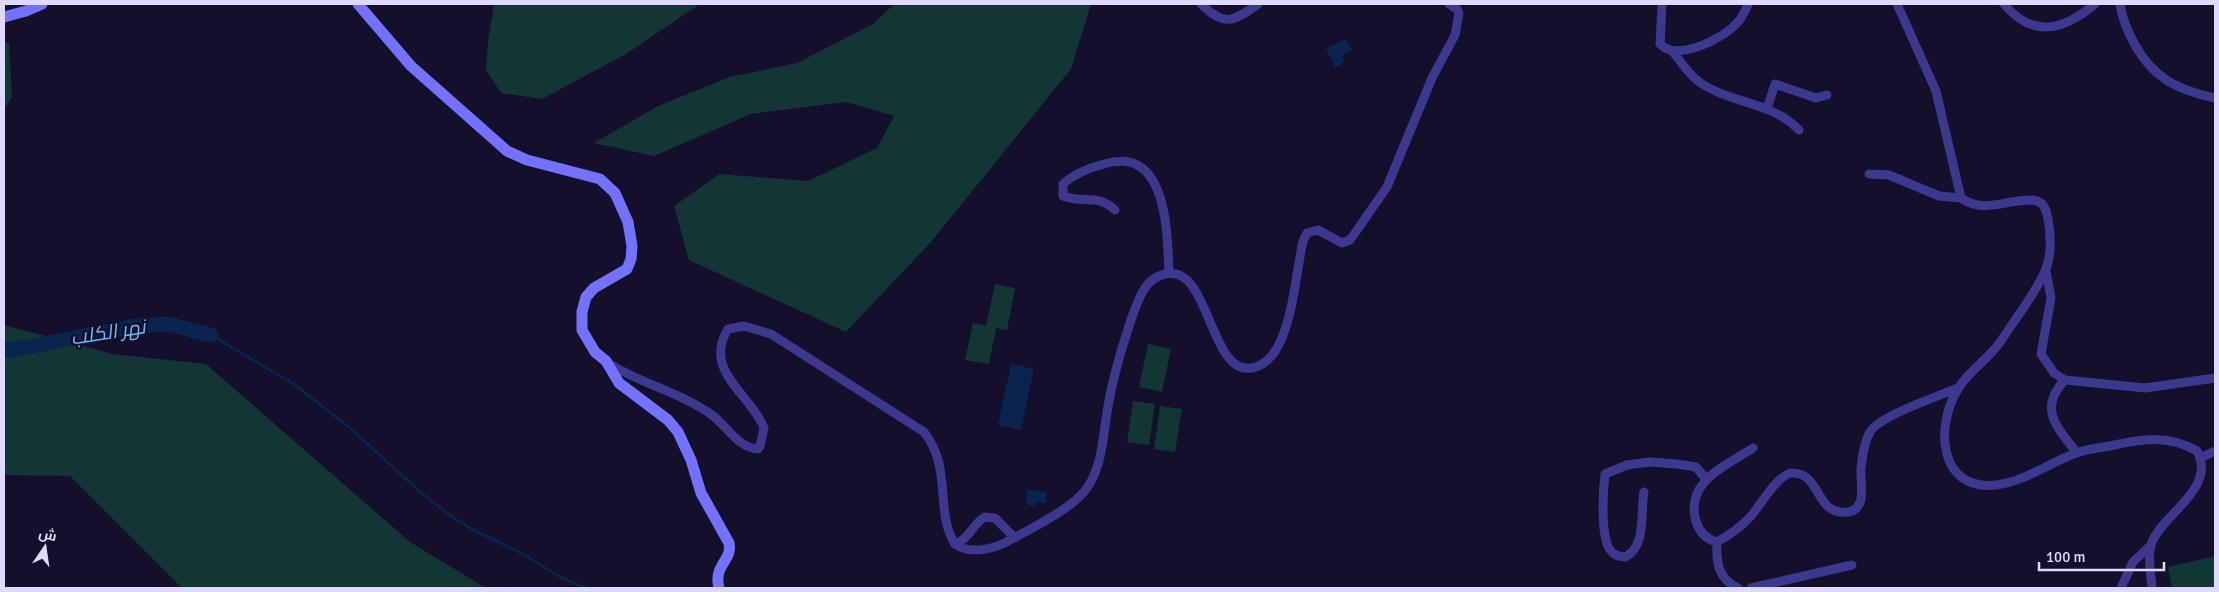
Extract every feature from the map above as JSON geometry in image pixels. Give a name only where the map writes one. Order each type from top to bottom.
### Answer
[{"type":"street","points":[[4,17],[42,4]]},
{"type":"street","points":[[358,4],[411,66],[506,151],[527,160],[600,179],[616,193],[628,222],[632,246],[631,259],[627,269],[594,288],[586,297],[582,312],[582,330],[594,352],[630,377],[700,408],[719,420],[742,444],[758,449],[764,428],[729,379],[720,357],[720,342],[728,329],[744,326],[772,334],[924,432],[938,453],[948,532],[955,544],[964,548],[984,549],[1001,546],[1015,538],[1074,501],[1087,489],[1099,457],[1114,375],[1132,317],[1150,280],[1169,273],[1176,274],[1191,284],[1224,352],[1239,366],[1253,368],[1269,359],[1287,325],[1303,241],[1307,233],[1318,230],[1342,242],[1350,240],[1387,187],[1429,85],[1457,30],[1459,13],[1457,9],[1449,4]]},
{"type":"street","points":[[1201,4],[1216,18],[1221,20],[1235,18],[1246,7],[1258,4]]},
{"type":"street","points":[[1662,4],[1660,44],[1665,50],[1673,52],[1694,48],[1732,28],[1748,4]]},
{"type":"street","points":[[1897,4],[1936,91],[1961,198]]},
{"type":"street","points":[[2004,4],[2012,14],[2023,21],[2034,27],[2044,28],[2059,26],[2071,21],[2095,4]]},
{"type":"street","points":[[2120,4],[2124,19],[2136,45],[2158,74],[2174,84],[2215,98]]},
{"type":"street","points":[[1673,52],[1699,82],[1721,93],[1785,117],[1799,130]]},
{"type":"street","points":[[1767,109],[1775,84],[1816,98],[1827,95]]},
{"type":"street","points":[[1115,210],[1105,201],[1098,199],[1063,196],[1063,184],[1078,173],[1109,162],[1127,161],[1144,170],[1156,184],[1164,206],[1169,273]]},
{"type":"street","points":[[1869,174],[1889,175],[1933,194],[1961,198],[1977,206],[1995,206],[2032,200],[2041,202],[2045,206],[2050,226],[2050,250],[2046,271],[2051,298],[2041,354],[2054,373],[2065,380],[2144,388],[2215,378]]},
{"type":"street","points":[[2046,271],[1998,346],[1958,388],[1949,407],[1943,439],[1951,465],[1958,475],[1967,480],[1988,485],[2022,479],[2077,453],[2138,440],[2158,438],[2185,444],[2197,451],[2200,458],[2201,473],[2195,488],[2156,534],[2151,544],[2132,562],[2121,588]]},
{"type":"street","points":[[606,361],[619,383],[668,420],[678,432],[692,460],[701,493],[729,544],[730,552],[718,570],[719,588]]},
{"type":"street","points":[[2065,380],[2055,394],[2051,412],[2057,428],[2077,453]]},
{"type":"street","points":[[1717,542],[1742,525],[1781,479],[1790,473],[1802,474],[1807,477],[1824,504],[1830,509],[1838,512],[1854,511],[1862,497],[1863,449],[1870,431],[1885,418],[1958,388]]},
{"type":"street","points":[[1717,542],[1704,535],[1694,514],[1697,494],[1706,479],[1753,448]]},
{"type":"street","points":[[2200,458],[2215,451]]},
{"type":"street","points":[[1644,492],[1640,539],[1635,549],[1625,557],[1615,555],[1609,550],[1605,533],[1603,491],[1606,474],[1627,464],[1650,462],[1696,467],[1706,479]]},
{"type":"street","points":[[955,544],[969,535],[978,523],[986,517],[995,518],[1015,538]]},
{"type":"street","points":[[1717,542],[1717,558],[1722,578],[1727,583],[1738,588]]},
{"type":"street","points":[[2151,544],[2152,588]]},
{"type":"street","points":[[1751,588],[1852,565]]},
{"type":"green space","points":[[494,4],[700,4],[626,54],[542,99],[501,93],[486,70]]},
{"type":"green space","points":[[894,4],[1091,4],[1071,69],[931,242],[846,332],[689,260],[674,206],[719,174],[808,181],[877,148],[894,116],[846,102],[751,114],[654,156],[594,143],[658,106],[730,77],[797,63],[873,24]]},
{"type":"green space","points":[[4,42],[9,43],[12,96],[4,110]]},
{"type":"green space","points":[[995,284],[1015,288],[1007,330],[996,328],[989,364],[965,360],[973,323],[986,326]]},
{"type":"green space","points":[[4,325],[113,354],[206,364],[410,542],[486,588],[182,588],[70,476],[4,475]]},
{"type":"green space","points":[[1148,344],[1171,349],[1162,392],[1139,387]]},
{"type":"green space","points":[[1133,401],[1155,404],[1149,445],[1127,442]]},
{"type":"green space","points":[[1160,406],[1182,409],[1175,452],[1154,449]]},
{"type":"green space","points":[[2215,556],[2215,588],[2172,588],[2168,567]]},
{"type":"water","points":[[1346,39],[1352,50],[1342,55],[1345,63],[1335,68],[1326,48]]},
{"type":"water","points":[[1011,364],[1034,369],[1021,430],[998,425]]},
{"type":"water","points":[[1027,489],[1046,492],[1046,503],[1036,502],[1035,507],[1026,504]]},
{"type":"waterway","name":"نهر الكلب","points":[[4,349],[12,350],[135,326],[168,324],[211,335]]},
{"type":"waterway","points":[[211,335],[295,385],[350,428],[419,491],[451,516],[471,529],[523,554],[560,577],[586,588]]}]
